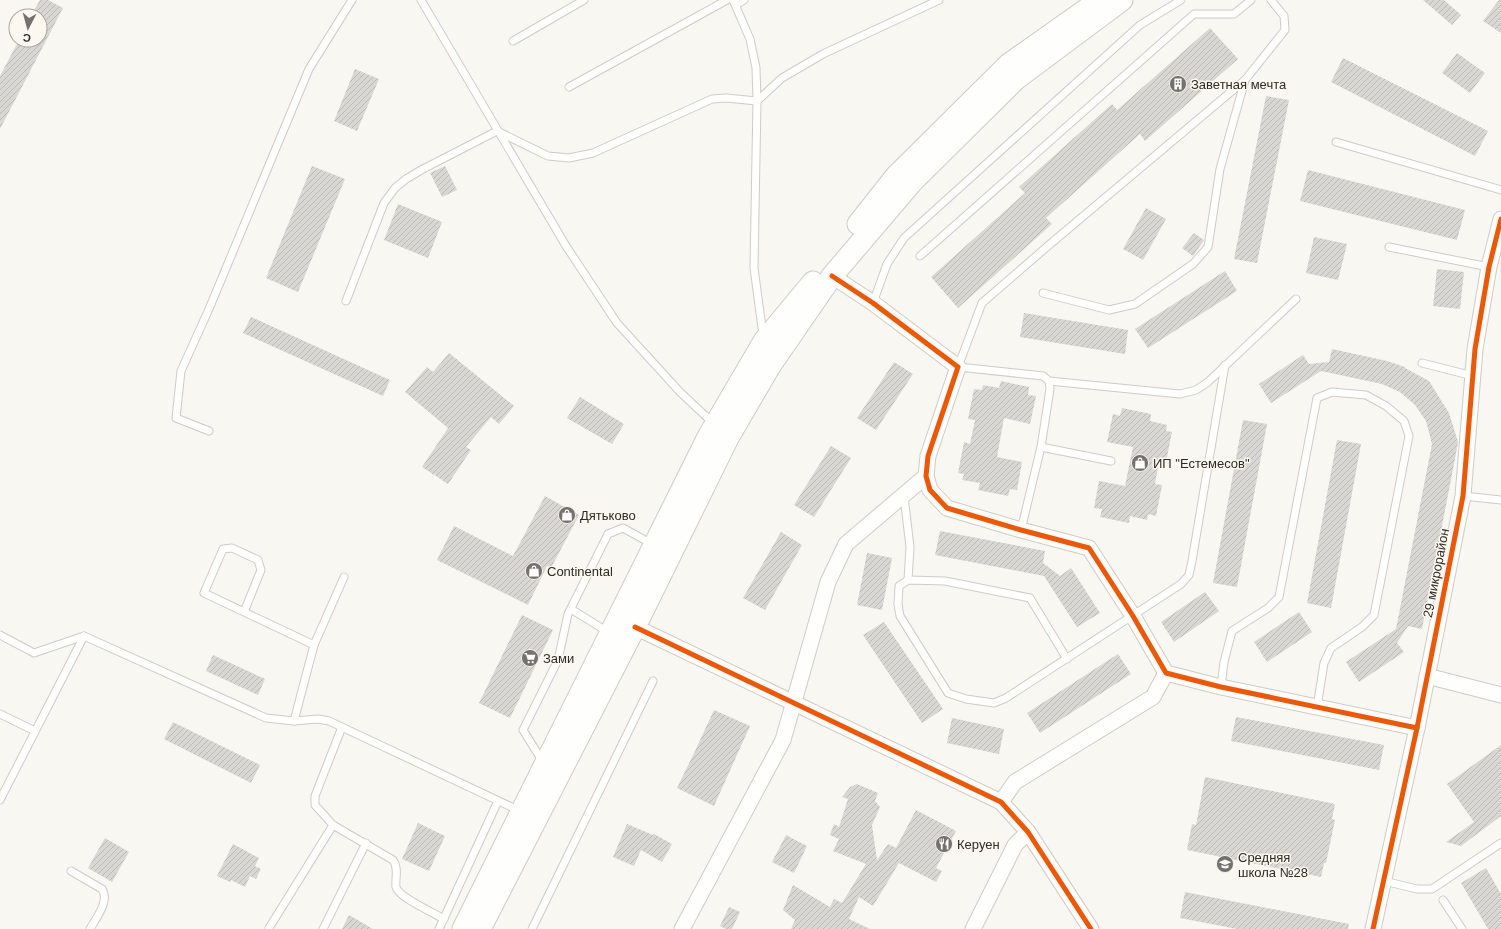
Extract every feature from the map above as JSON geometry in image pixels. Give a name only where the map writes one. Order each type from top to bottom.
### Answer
[{"type":"main road","points":[[480,929],[621,627],[654,545],[709,435],[722,432],[770,366],[827,273],[896,176],[1010,64],[1099,0]]},
{"type":"main road","points":[[463,929],[544,764],[621,627],[722,432],[764,341],[913,181],[1016,79],[1122,0]]},
{"type":"street","name":"29 микрорайон","points":[[1376,929],[1384,881],[1417,728],[1463,496],[1475,349],[1489,267],[1501,219]]},
{"type":"street","points":[[827,273],[873,303],[958,367],[928,456],[926,476],[930,490],[947,508],[1089,548],[1133,616],[1166,673],[1221,687],[1417,728]]},
{"type":"street","points":[[682,929],[783,740],[795,703],[828,582],[846,544],[926,476]]},
{"type":"street","points":[[621,627],[795,703],[1001,802],[1028,832],[1091,929]]},
{"type":"street","points":[[1001,802],[1015,782],[1153,697],[1166,673]]},
{"type":"street","points":[[1427,676],[1501,695]]},
{"type":"street","points":[[973,929],[1015,845],[1028,832]]},
{"type":"lane","points":[[209,431],[176,418],[181,371],[209,309],[309,69],[352,0]]},
{"type":"lane","points":[[421,0],[566,246],[617,323],[680,392],[722,432]]},
{"type":"lane","points":[[513,41],[584,0]]},
{"type":"lane","points":[[570,87],[727,0]]},
{"type":"lane","points":[[744,0],[734,2],[750,38],[756,68],[757,101],[754,268],[764,341]]},
{"type":"lane","points":[[498,132],[548,156],[569,158],[593,153],[712,100],[726,98],[757,101],[782,78],[823,54],[939,0]]},
{"type":"lane","points":[[873,303],[887,264],[904,238],[1140,25],[1181,0]]},
{"type":"lane","points":[[920,256],[1194,14],[1234,14],[1251,0]]},
{"type":"lane","points":[[1271,0],[1284,16],[1285,30],[1245,80],[1049,245],[982,304],[958,367],[1043,376],[1049,381],[1180,394],[1196,390],[1208,382],[1296,299]]},
{"type":"lane","points":[[1043,293],[1109,310],[1135,304],[1193,264],[1208,247],[1220,169],[1245,80]]},
{"type":"lane","points":[[346,301],[384,203],[395,188],[406,179],[423,169],[498,132]]},
{"type":"lane","points":[[1336,142],[1501,190]]},
{"type":"lane","points":[[1389,247],[1489,267]]},
{"type":"lane","points":[[1422,363],[1473,376]]},
{"type":"lane","points":[[1067,659],[1030,598],[945,581],[908,580],[900,586],[898,604],[900,616],[948,693],[966,700],[994,703],[1006,698],[1067,659],[1181,584],[1189,575],[1225,366]]},
{"type":"lane","points":[[1021,530],[1041,448],[1050,388],[1049,381]]},
{"type":"lane","points":[[1221,687],[1224,662],[1232,631],[1268,608],[1279,597],[1317,398],[1332,392],[1366,395],[1386,406],[1404,421],[1409,436],[1374,615],[1362,627],[1331,648],[1324,664],[1317,707]]},
{"type":"lane","points":[[1041,448],[1111,462]]},
{"type":"lane","points":[[904,496],[910,547],[908,580]]},
{"type":"lane","points":[[1463,496],[1501,500]]},
{"type":"lane","points":[[544,764],[523,730],[558,660],[568,614],[608,534],[623,528],[654,545]]},
{"type":"lane","points":[[244,612],[261,570],[260,565],[258,560],[232,548],[223,549],[204,593],[244,612],[314,645]]},
{"type":"lane","points":[[294,721],[314,645],[344,577]]},
{"type":"lane","points":[[571,609],[621,627]]},
{"type":"lane","points":[[0,635],[34,654],[84,636],[266,718],[294,721],[318,719],[329,721],[520,812]]},
{"type":"lane","points":[[0,800],[84,636]]},
{"type":"lane","points":[[532,929],[653,681]]},
{"type":"lane","points":[[0,714],[35,731]]},
{"type":"lane","points":[[342,727],[314,801],[315,805],[333,825],[396,863],[396,887],[401,895],[444,919]]},
{"type":"lane","points":[[439,929],[498,801]]},
{"type":"lane","points":[[269,928],[333,825]]},
{"type":"lane","points":[[1384,881],[1418,890],[1432,889],[1501,843]]},
{"type":"lane","points":[[323,929],[366,844]]},
{"type":"lane","points":[[71,871],[102,889],[105,894],[105,899],[90,929]]},
{"type":"lane","points":[[1443,900],[1462,929]]},
{"type":"building","points":[[40,0],[48,0],[63,8],[48,37],[48,8],[36,8]]},
{"type":"building","points":[[1423,0],[1444,0],[1461,15],[1452,25]]},
{"type":"building","points":[[1499,0],[1501,0],[1501,33],[1483,21]]},
{"type":"building","points":[[1210,28],[1238,59],[1145,141],[1140,134],[1046,218],[1052,224],[958,308],[931,277],[1025,193],[1019,187],[1112,104],[1117,110]]},
{"type":"building","points":[[15,48],[42,48],[0,129],[0,76]]},
{"type":"building","points":[[1457,53],[1485,73],[1470,93],[1442,73]]},
{"type":"building","points":[[1343,58],[1488,131],[1475,156],[1331,82]]},
{"type":"building","points":[[355,69],[379,79],[357,131],[334,121]]},
{"type":"building","points":[[1266,96],[1289,100],[1257,263],[1234,259]]},
{"type":"building","points":[[312,166],[345,179],[298,292],[266,278]]},
{"type":"building","points":[[445,166],[457,190],[442,197],[430,173]]},
{"type":"building","points":[[1308,170],[1465,210],[1457,240],[1300,201]]},
{"type":"building","points":[[398,204],[442,222],[428,258],[384,240]]},
{"type":"building","points":[[1146,208],[1166,219],[1143,260],[1123,249]]},
{"type":"building","points":[[1194,233],[1204,240],[1193,256],[1182,248]]},
{"type":"building","points":[[1314,237],[1347,244],[1338,280],[1306,273]]},
{"type":"building","points":[[1437,269],[1464,272],[1460,309],[1433,306]]},
{"type":"building","points":[[1225,271],[1237,291],[1148,348],[1135,329]]},
{"type":"building","points":[[1024,313],[1128,330],[1125,354],[1020,337]]},
{"type":"building","points":[[251,317],[390,380],[383,396],[243,333]]},
{"type":"building","points":[[1332,349],[1387,361],[1405,367],[1429,381],[1449,413],[1458,442],[1422,629],[1408,626],[1397,643],[1404,652],[1359,682],[1346,662],[1396,629],[1432,444],[1426,421],[1415,405],[1400,392],[1382,384],[1321,371],[1271,403],[1259,384],[1303,355],[1309,364],[1329,362]]},
{"type":"building","points":[[449,353],[514,406],[499,424],[491,417],[466,447],[471,450],[448,484],[422,467],[448,428],[405,392],[427,367],[433,372]]},
{"type":"building","points":[[894,362],[913,374],[876,430],[857,418]]},
{"type":"building","points":[[1001,381],[1029,387],[1028,395],[1036,396],[1030,424],[1004,418],[997,457],[1022,462],[1017,490],[1010,489],[1008,496],[978,490],[980,483],[962,480],[964,474],[958,473],[964,442],[970,444],[975,420],[968,419],[974,389],[982,390],[983,385],[999,388]]},
{"type":"building","points":[[580,397],[624,424],[612,444],[567,418]]},
{"type":"building","points":[[1122,408],[1151,414],[1150,421],[1167,425],[1166,431],[1172,432],[1166,462],[1159,461],[1155,484],[1162,485],[1156,516],[1148,514],[1147,520],[1130,516],[1129,523],[1100,517],[1102,509],[1094,508],[1099,481],[1125,486],[1133,447],[1107,442],[1113,414],[1120,416]]},
{"type":"building","points":[[1243,420],[1267,424],[1237,587],[1213,583]]},
{"type":"building","points":[[1337,440],[1361,444],[1331,608],[1307,603]]},
{"type":"building","points":[[831,446],[851,458],[814,517],[794,505]]},
{"type":"building","points":[[545,496],[579,515],[551,568],[547,566],[528,605],[437,560],[454,526],[513,556]]},
{"type":"building","points":[[940,531],[1045,551],[1043,563],[1060,576],[1071,568],[1100,613],[1077,627],[1044,576],[935,555]]},
{"type":"building","points":[[781,532],[802,545],[765,610],[743,598]]},
{"type":"building","points":[[867,553],[892,558],[882,610],[857,605]]},
{"type":"building","points":[[1205,592],[1219,611],[1174,642],[1161,622]]},
{"type":"building","points":[[1299,612],[1312,632],[1267,662],[1254,642]]},
{"type":"building","points":[[522,615],[553,630],[510,718],[479,703]]},
{"type":"building","points":[[884,622],[943,709],[922,723],[863,635]]},
{"type":"building","points":[[1118,654],[1131,674],[1040,733],[1027,713]]},
{"type":"building","points":[[213,655],[265,679],[258,695],[206,671]]},
{"type":"building","points":[[714,710],[750,726],[714,806],[677,788]]},
{"type":"building","points":[[1236,717],[1384,745],[1379,770],[1231,741]]},
{"type":"building","points":[[952,718],[1004,729],[999,754],[947,743]]},
{"type":"building","points":[[173,722],[260,765],[251,783],[164,739]]},
{"type":"building","points":[[1501,745],[1501,816],[1461,846],[1446,842],[1474,822],[1447,784]]},
{"type":"building","points":[[1205,777],[1335,804],[1332,819],[1335,820],[1326,863],[1324,863],[1321,877],[1187,850],[1192,824],[1196,825]]},
{"type":"building","points":[[857,784],[878,793],[875,801],[880,807],[872,825],[877,860],[888,844],[896,848],[916,810],[956,831],[936,868],[942,871],[936,882],[899,863],[873,906],[859,897],[849,919],[870,929],[791,929],[795,920],[783,910],[793,885],[830,907],[834,899],[842,903],[866,864],[833,851],[839,839],[830,835],[834,824],[839,827],[848,799],[842,797],[850,787]]},
{"type":"building","points":[[418,823],[445,836],[429,871],[402,859]]},
{"type":"building","points":[[627,824],[653,835],[654,834],[672,844],[662,862],[641,850],[634,866],[613,857]]},
{"type":"building","points":[[786,835],[807,846],[794,873],[772,862]]},
{"type":"building","points":[[105,838],[129,852],[112,882],[88,868]]},
{"type":"building","points":[[233,844],[259,858],[255,866],[261,869],[256,879],[250,876],[245,887],[231,880],[230,882],[217,876]]},
{"type":"building","points":[[1486,868],[1501,894],[1501,929],[1488,929],[1461,883]]},
{"type":"building","points":[[1185,892],[1349,924],[1348,929],[1237,929],[1180,918]]},
{"type":"building","points":[[729,907],[740,912],[732,929],[726,929],[720,926]]},
{"type":"building","points":[[349,915],[373,929],[342,929]]},
{"type":"cycle path","points":[[1373,929],[1417,728],[1463,496],[1475,349],[1489,267],[1501,219]]},
{"type":"cycle path","points":[[832,276],[873,303],[958,367],[928,456],[926,476],[930,490],[947,508],[1089,548],[1133,616],[1166,673],[1221,687],[1417,728]]},
{"type":"cycle path","points":[[635,627],[1001,802],[1028,832],[1091,929]]},
{"type":"place","name":"Заветная мечта","points":[[1178,84]]},
{"type":"place","name":"ИП \"Естемесов\"","points":[[1140,463]]},
{"type":"place","name":"Дятьково","points":[[567,515]]},
{"type":"place","name":"Continental","points":[[534,571]]},
{"type":"place","name":"Зами","points":[[530,658]]},
{"type":"place","name":"Керуен","points":[[944,844]]},
{"type":"place","name":"Средняя школа №28","points":[[1225,864]]}]
